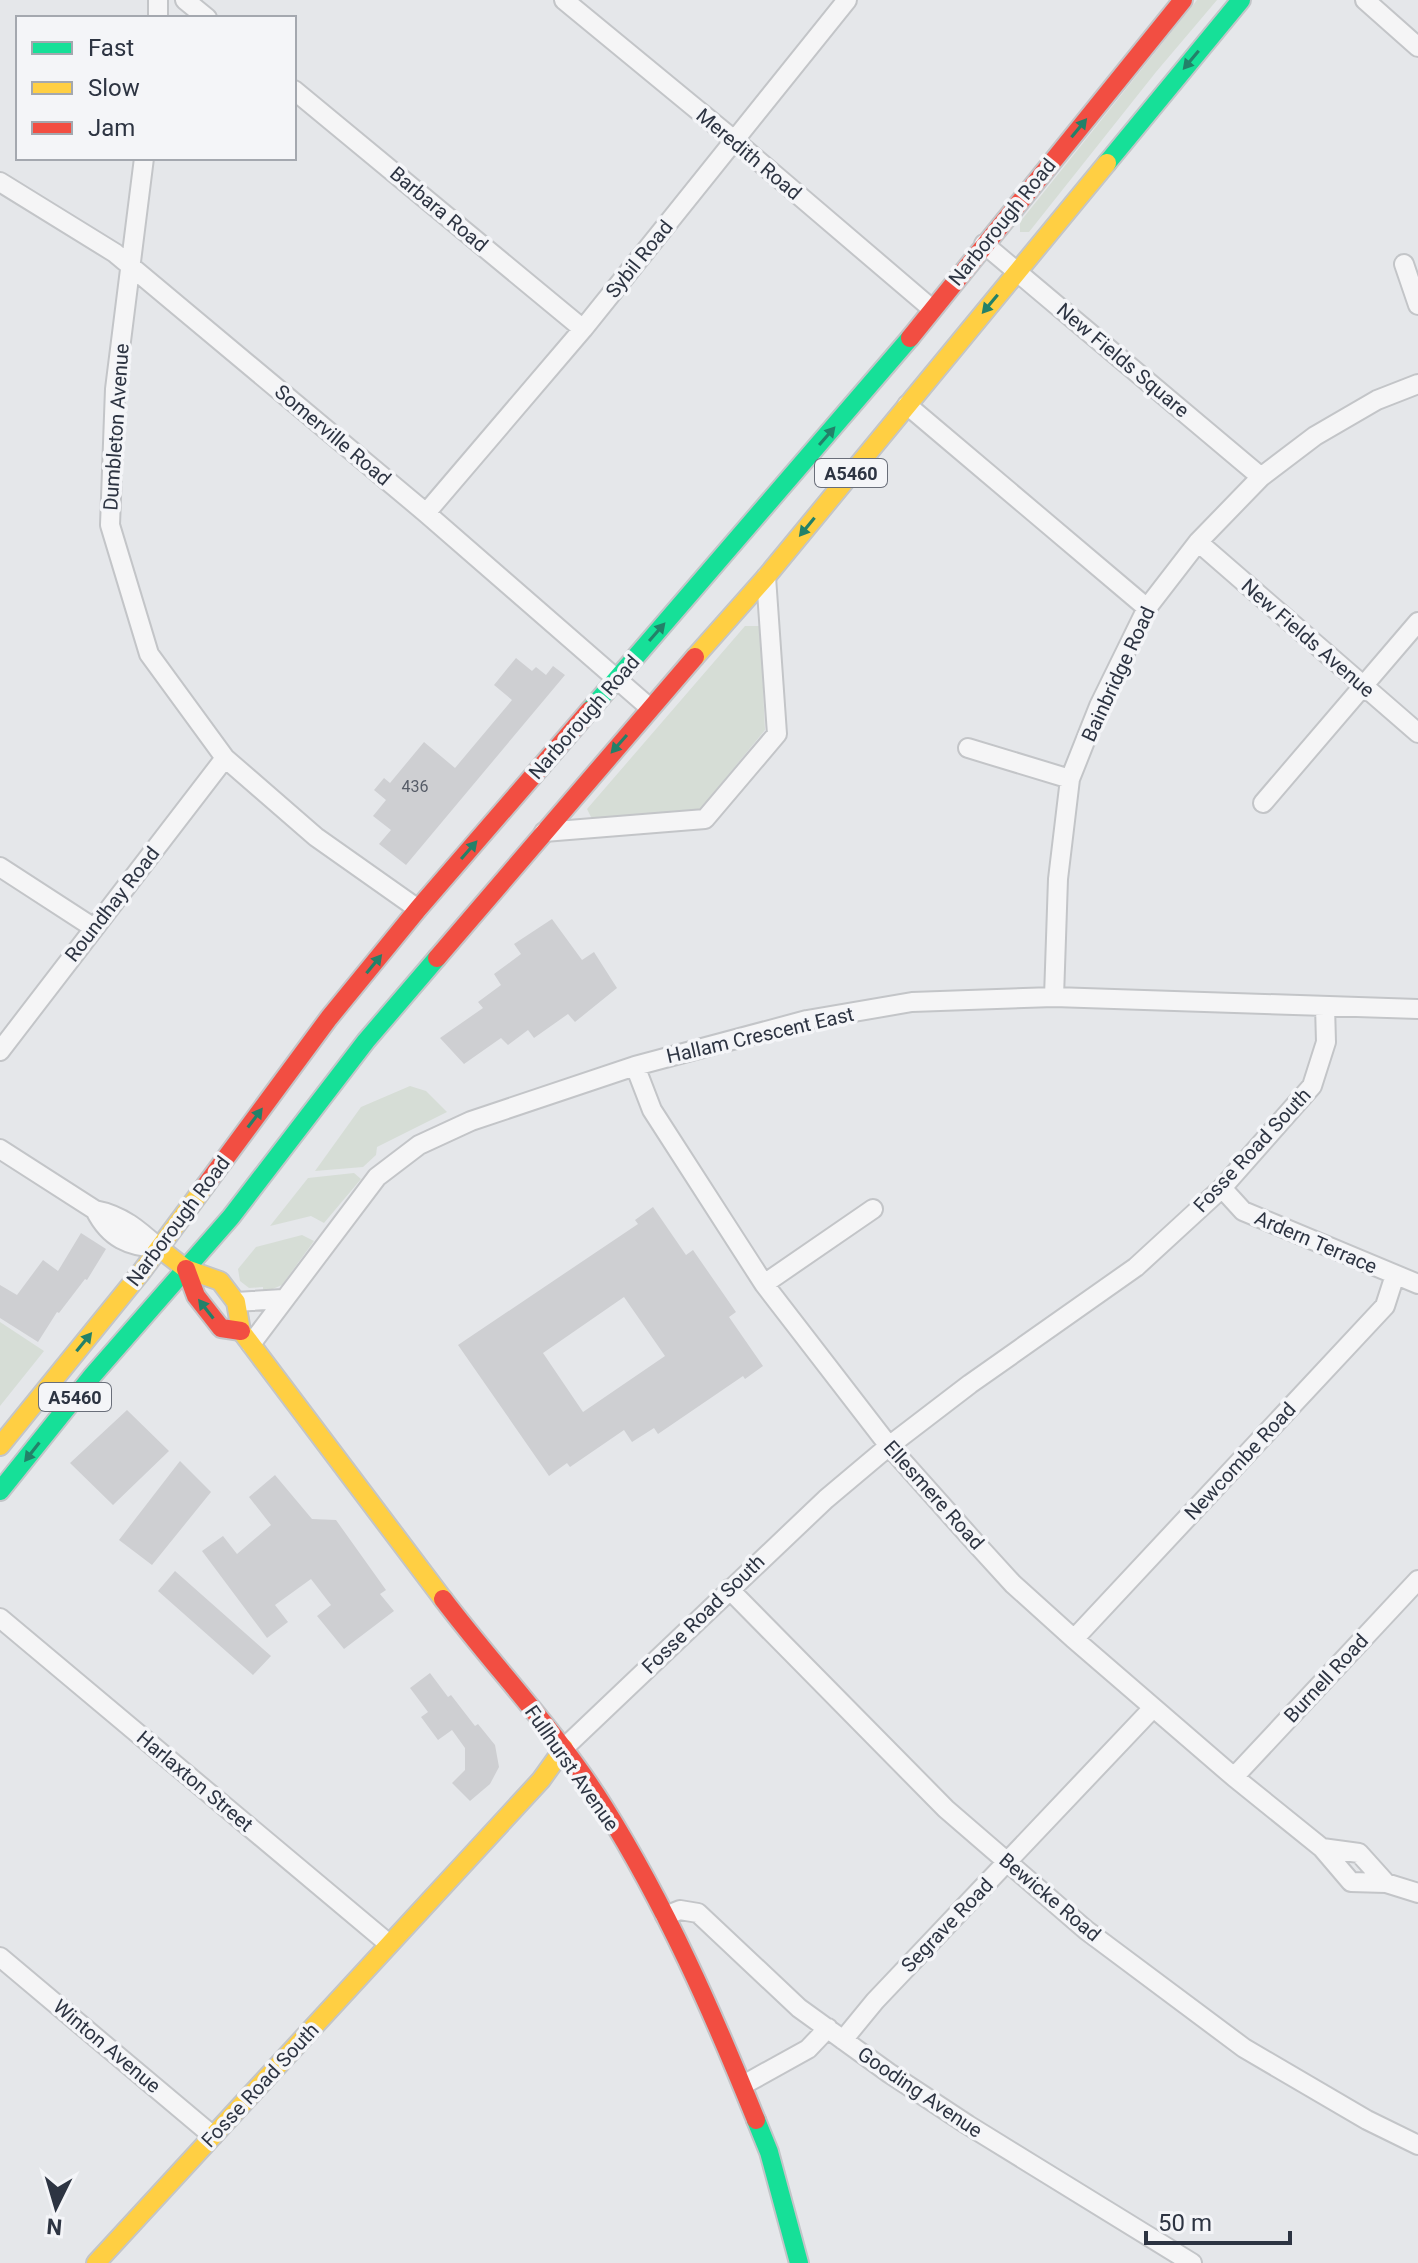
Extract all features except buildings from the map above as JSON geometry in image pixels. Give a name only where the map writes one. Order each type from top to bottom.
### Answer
[{"type":"main road","name":"Narborough Road","points":[[0,1446],[159,1248],[329,1018],[418,909],[897,354],[1183,0]]},
{"type":"main road","name":"Narborough Road","points":[[0,1491],[93,1375],[231,1217],[366,1041],[766,577],[1241,0]]},
{"type":"main road","name":"Fullhurst Avenue","points":[[159,1248],[186,1269],[220,1281],[236,1302],[246,1337],[453,1612],[564,1748],[605,1808],[665,1916],[711,2008],[769,2152],[799,2263]]},
{"type":"main road","name":"Fullhurst Avenue","points":[[186,1269],[196,1296],[221,1328],[246,1337]]},
{"type":"main road","name":"Fosse Road South","points":[[96,2263],[541,1780],[564,1748]]},
{"type":"street","points":[[185,0],[205,16]]},
{"type":"street","name":"Meredith Road","points":[[564,0],[932,309]]},
{"type":"street","name":"Sybil Road","points":[[426,513],[583,329],[847,0]]},
{"type":"street","points":[[1365,0],[1414,36]]},
{"type":"street","name":"Barbara Road","points":[[296,92],[583,329]]},
{"type":"street","name":"Dumbleton Avenue","points":[[144,160],[115,389],[110,525],[149,654],[225,758],[316,837],[418,909]]},
{"type":"street","name":"Somerville Road","points":[[0,182],[115,253],[426,513],[650,708]]},
{"type":"street","name":"New Fields Square","points":[[984,244],[1261,477]]},
{"type":"street","points":[[1404,264],[1418,305]]},
{"type":"street","name":"Bainbridge Road","points":[[1054,997],[1058,879],[1070,779],[1099,706],[1147,608],[1198,542],[1261,477],[1315,436],[1377,400],[1418,384]]},
{"type":"street","points":[[907,405],[1147,608]]},
{"type":"street","name":"New Fields Avenue","points":[[1198,542],[1418,733]]},
{"type":"street","points":[[544,832],[705,819],[777,734],[766,577]]},
{"type":"street","points":[[1263,803],[1418,622]]},
{"type":"street","points":[[968,748],[1070,779]]},
{"type":"street","name":"Roundhay Road","points":[[0,1051],[225,758]]},
{"type":"street","points":[[0,867],[94,928]]},
{"type":"street","name":"Hallam Crescent East","points":[[246,1337],[283,1299],[377,1177],[419,1145],[471,1121],[635,1066],[807,1020],[897,1005],[1054,997],[1418,1009]]},
{"type":"street","name":"Fosse Road South","points":[[564,1748],[826,1499],[970,1384],[1136,1267],[1222,1188],[1312,1086],[1326,1042],[1325,1006]]},
{"type":"street","name":"Ellesmere Road","points":[[635,1066],[652,1110],[764,1284],[889,1446],[1013,1584],[1152,1709],[1322,1848],[1351,1882],[1386,1883],[1418,1893]]},
{"type":"street","points":[[0,1149],[95,1210],[119,1217],[136,1227],[159,1248]]},
{"type":"street","name":"Ardern Terrace","points":[[1222,1188],[1243,1211],[1418,1284]]},
{"type":"street","points":[[764,1284],[873,1209]]},
{"type":"street","name":"Newcombe Road","points":[[1074,1639],[1385,1306],[1395,1275]]},
{"type":"street","points":[[236,1302],[283,1299]]},
{"type":"street","name":"Burnell Road","points":[[1234,1777],[1418,1580]]},
{"type":"street","name":"Bewicke Road","points":[[729,1589],[946,1809],[1086,1930],[1244,2048],[1367,2120],[1418,2145]]},
{"type":"street","name":"Harlaxton Street","points":[[0,1618],[389,1944]]},
{"type":"street","name":"Segrave Road","points":[[843,2040],[875,2001],[1152,1709]]},
{"type":"street","name":"Ellesmere Road","points":[[1322,1848],[1359,1853],[1386,1883]]},
{"type":"street","name":"Gooding Avenue","points":[[665,1916],[680,1910],[698,1913],[799,2008],[843,2040],[968,2125],[1184,2261]]},
{"type":"street","name":"Winton Avenue","points":[[0,1957],[213,2136]]},
{"type":"street","points":[[743,2085],[808,2049],[828,2028]]},
{"type":"shaded area","points":[[1197,0],[1217,0],[1029,232],[1020,232],[1020,222]]},
{"type":"shaded area","points":[[745,626],[760,626],[765,730],[697,813],[593,821],[587,809]]},
{"type":"shaded area","points":[[410,1086],[426,1091],[447,1112],[377,1147],[376,1155],[363,1167],[315,1171],[361,1107]]},
{"type":"shaded area","points":[[354,1173],[361,1179],[324,1223],[311,1216],[270,1226],[308,1178]]},
{"type":"shaded area","points":[[302,1235],[314,1241],[282,1285],[263,1293],[263,1287],[249,1288],[240,1281],[238,1269],[256,1247]]},
{"type":"shaded area","points":[[0,1322],[44,1351],[0,1406]]},
{"type":"traffic: fast","points":[[1107,163],[1241,0]]},
{"type":"traffic: fast","points":[[590,710],[910,338]]},
{"type":"traffic: fast","points":[[0,1491],[93,1375],[231,1217],[366,1041],[437,958]]},
{"type":"traffic: fast","points":[[756,2120],[769,2152],[799,2263]]},
{"type":"traffic: slow","points":[[695,657],[766,577],[1107,163]]},
{"type":"traffic: slow","points":[[0,1446],[142,1271],[205,1186]]},
{"type":"traffic: slow","points":[[159,1248],[186,1269],[220,1281],[236,1302],[241,1331],[443,1599]]},
{"type":"traffic: slow","points":[[96,2263],[541,1780],[564,1748]]},
{"type":"traffic: jam","points":[[910,338],[1183,0]]},
{"type":"traffic: jam","points":[[437,958],[695,657]]},
{"type":"traffic: jam","points":[[205,1186],[329,1018],[418,909],[590,710]]},
{"type":"traffic: jam","points":[[186,1269],[196,1296],[221,1328],[241,1331]]},
{"type":"traffic: jam","points":[[443,1599],[567,1753],[627,1844],[687,1960],[756,2120]]}]
